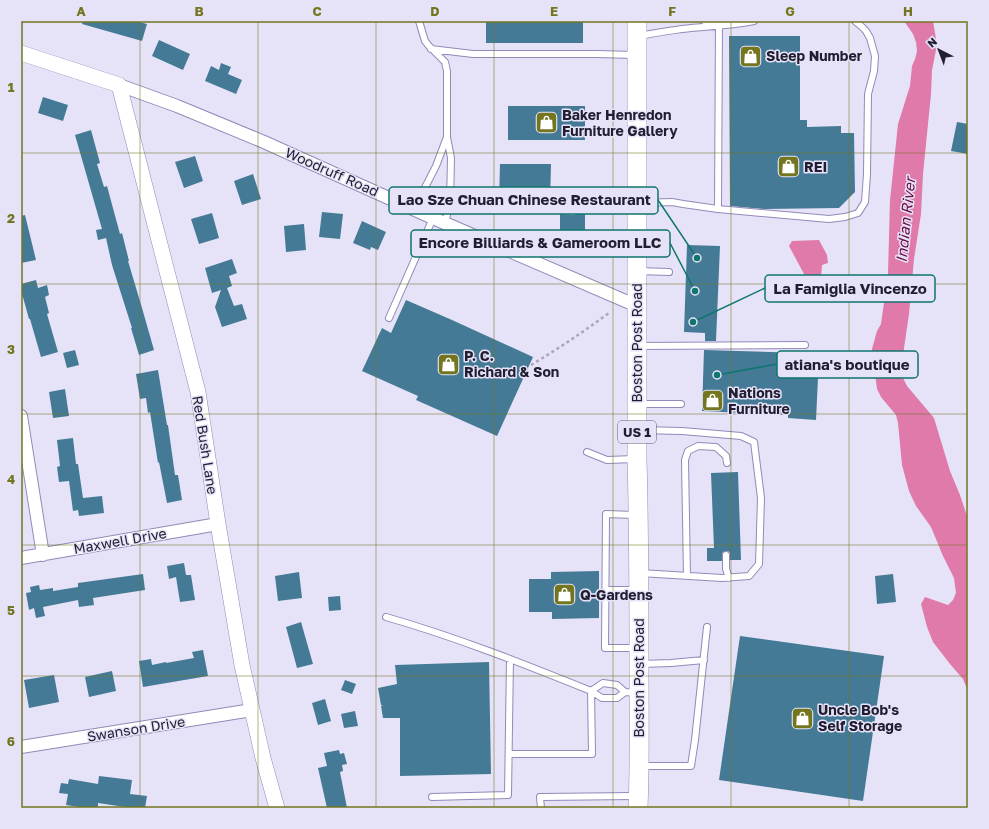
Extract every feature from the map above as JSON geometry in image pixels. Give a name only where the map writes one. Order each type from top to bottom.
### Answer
[{"type":"main road","name":"Boston Post Road","points":[[637,28],[637,459],[639,515],[639,656],[632,693],[639,766],[638,802]]},
{"type":"street","name":"Woodruff Road","points":[[21,53],[119,84],[177,106],[264,142],[433,218],[637,306]]},
{"type":"street","name":"Red Bush Lane","points":[[119,84],[198,392],[218,524],[242,665],[263,758],[277,808]]},
{"type":"street","points":[[21,416],[43,555]]},
{"type":"street","name":"Maxwell Drive","points":[[21,558],[218,524]]},
{"type":"street","name":"Swanson Drive","points":[[21,747],[252,710]]},
{"type":"lane","points":[[419,21],[425,41],[445,62],[447,71],[447,137],[451,158],[451,173],[450,203],[445,223]]},
{"type":"lane","points":[[704,21],[719,24]]},
{"type":"lane","points":[[637,28],[683,29],[719,24],[742,24],[754,21]]},
{"type":"lane","points":[[637,203],[672,202],[718,210],[829,219],[845,218],[858,213],[865,202],[867,174],[868,94],[874,71],[875,56],[870,38],[866,31],[855,21]]},
{"type":"lane","points":[[718,210],[719,24]]},
{"type":"lane","points":[[431,49],[473,54],[597,54],[637,56]]},
{"type":"lane","points":[[414,209],[436,166],[447,137]]},
{"type":"lane","points":[[389,318],[433,218]]},
{"type":"lane","points":[[637,271],[669,272]]},
{"type":"lane","points":[[637,346],[805,345]]},
{"type":"lane","points":[[637,404],[681,404]]},
{"type":"lane","points":[[605,590],[639,581],[687,576],[729,578],[749,576],[759,564],[761,498],[754,442],[741,436],[682,431],[637,430]]},
{"type":"lane","points":[[687,576],[685,460],[688,451],[698,446],[716,447],[726,456],[727,463]]},
{"type":"lane","points":[[587,452],[607,460],[637,459]]},
{"type":"lane","points":[[639,515],[606,514],[605,648],[671,663],[704,660]]},
{"type":"lane","points":[[726,555],[726,569],[729,578]]},
{"type":"lane","points":[[386,618],[423,628],[510,659],[592,691],[602,698],[617,698],[632,693]]},
{"type":"lane","points":[[639,766],[691,766],[696,740],[707,627]]},
{"type":"lane","points":[[432,797],[508,796],[510,659]]},
{"type":"lane","points":[[592,691],[603,683],[617,685],[632,693]]},
{"type":"lane","points":[[509,754],[592,754],[592,691]]},
{"type":"lane","points":[[540,808],[540,797],[638,802]]},
{"type":"path","points":[[531,365],[609,313]]},
{"type":"water","name":"Indian River","points":[[904,21],[933,21],[937,45],[932,70],[921,214],[901,369],[907,386],[934,418],[950,471],[968,519],[968,691],[963,679],[933,642],[927,627],[921,604],[925,597],[948,605],[953,600],[956,593],[954,578],[931,527],[916,506],[909,491],[902,465],[896,415],[881,397],[877,389],[872,349],[877,331],[881,324],[888,274],[890,200],[898,124],[910,86],[912,66],[917,51],[913,34]]},
{"type":"water","points":[[819,240],[827,255],[828,263],[822,265],[820,289],[811,287],[789,246],[792,241]]},
{"type":"building","points":[[83,21],[135,21],[147,24],[142,41],[82,24]]},
{"type":"building","points":[[486,21],[583,21],[583,43],[486,43]]},
{"type":"building","points":[[729,36],[800,36],[800,120],[807,120],[807,127],[841,126],[841,133],[854,133],[855,192],[839,208],[765,209],[730,206]]},
{"type":"building","points":[[159,40],[190,54],[183,70],[152,56]]},
{"type":"building","points":[[221,63],[231,67],[228,74],[242,80],[236,94],[205,81],[211,66],[219,70]]},
{"type":"building","points":[[43,97],[68,105],[63,121],[38,113]]},
{"type":"building","name":"Baker Henredon Furniture Gallery","points":[[508,106],[585,106],[585,140],[508,140]]},
{"type":"building","points":[[957,122],[968,124],[968,154],[951,151]]},
{"type":"building","points":[[91,130],[100,163],[97,164],[104,187],[107,186],[120,234],[122,233],[128,261],[154,350],[139,355],[112,265],[106,238],[98,240],[96,230],[102,229],[75,135]]},
{"type":"building","points":[[195,156],[203,181],[184,188],[175,162]]},
{"type":"building","points":[[500,164],[551,164],[550,202],[499,202]]},
{"type":"building","points":[[253,174],[261,199],[242,205],[234,181]]},
{"type":"building","points":[[575,210],[585,210],[585,252],[568,252],[568,250],[560,250],[560,214],[575,215]]},
{"type":"building","points":[[322,212],[343,214],[340,239],[319,237]]},
{"type":"building","points":[[212,213],[219,238],[199,244],[191,219]]},
{"type":"building","points":[[25,215],[36,260],[21,263],[21,216]]},
{"type":"building","points":[[362,221],[386,232],[378,250],[371,247],[370,250],[353,243]]},
{"type":"building","points":[[304,224],[306,250],[286,252],[284,226]]},
{"type":"building","points":[[687,245],[720,246],[716,341],[705,341],[705,333],[684,332]]},
{"type":"building","points":[[232,259],[237,273],[229,276],[232,286],[227,288],[234,306],[242,304],[247,319],[222,327],[215,307],[221,290],[212,293],[205,268]]},
{"type":"building","points":[[36,280],[38,288],[47,285],[49,295],[45,297],[49,313],[47,314],[58,352],[41,357],[21,290],[21,284]]},
{"type":"building","name":"P. C. Richard & Son","points":[[406,300],[533,357],[497,436],[416,400],[418,396],[362,371],[382,328],[391,333]]},
{"type":"building","points":[[75,350],[79,365],[67,368],[63,353]]},
{"type":"building","points":[[704,350],[806,353],[818,378],[816,420],[788,418],[788,415],[702,411]]},
{"type":"building","points":[[158,370],[175,475],[178,475],[182,500],[167,503],[159,462],[158,463],[150,412],[148,413],[146,398],[140,399],[136,374]]},
{"type":"building","points":[[65,389],[69,416],[53,418],[49,392]]},
{"type":"building","points":[[73,438],[76,464],[78,464],[83,498],[102,496],[104,513],[79,516],[78,510],[73,511],[69,481],[59,482],[57,467],[60,466],[57,440]]},
{"type":"building","points":[[738,472],[741,560],[730,560],[730,553],[726,551],[722,553],[722,561],[707,561],[707,548],[714,548],[711,473]]},
{"type":"building","points":[[184,563],[186,575],[191,575],[195,600],[180,602],[176,577],[169,579],[167,566]]},
{"type":"building","name":"Q-Gardens","points":[[599,571],[599,618],[552,619],[552,612],[529,612],[529,579],[551,579],[551,572]]},
{"type":"building","points":[[299,572],[302,598],[278,601],[275,576]]},
{"type":"building","points":[[143,574],[145,590],[93,598],[94,605],[79,607],[78,600],[43,607],[45,616],[36,618],[34,608],[29,610],[26,593],[31,592],[30,587],[39,585],[40,590],[53,588],[53,591],[78,587],[78,583]]},
{"type":"building","points":[[893,574],[896,602],[877,604],[875,576]]},
{"type":"building","points":[[340,596],[341,610],[329,611],[328,597]]},
{"type":"building","points":[[301,622],[313,664],[297,668],[286,627]]},
{"type":"building","name":"Uncle Bob's Self Storage","points":[[740,636],[884,656],[863,801],[719,780]]},
{"type":"building","points":[[203,650],[208,676],[143,687],[139,661],[151,659],[152,665],[166,663],[194,658],[192,652]]},
{"type":"building","points":[[489,662],[491,774],[400,776],[400,718],[383,718],[381,706],[383,706],[381,705],[378,688],[397,684],[395,665]]},
{"type":"building","points":[[112,671],[116,691],[89,697],[85,677]]},
{"type":"building","points":[[54,675],[59,702],[29,708],[24,680]]},
{"type":"building","points":[[345,680],[356,684],[352,694],[341,690]]},
{"type":"building","points":[[325,699],[331,721],[318,725],[312,703]]},
{"type":"building","points":[[355,711],[358,726],[344,728],[341,714]]},
{"type":"building","points":[[339,750],[340,754],[344,753],[347,764],[342,765],[343,771],[340,772],[347,808],[327,808],[318,768],[327,766],[324,753]]},
{"type":"building","points":[[99,776],[132,780],[130,794],[147,796],[145,808],[125,808],[98,803],[98,808],[66,805],[68,794],[59,793],[61,783],[68,784],[69,779],[98,784]]},
{"type":"place","name":"Sleep Number","points":[[751,56]]},
{"type":"place","name":"Baker Henredon Furniture Gallery","points":[[546,123]]},
{"type":"place","name":"REI","points":[[788,167]]},
{"type":"place","name":"Lao Sze Chuan Chinese Restaurant","points":[[697,258]]},
{"type":"place","name":"Encore Billiards & Gameroom LLC","points":[[695,291]]},
{"type":"place","name":"La Famiglia Vincenzo","points":[[693,322]]},
{"type":"place","name":"P. C. Richard & Son","points":[[448,364]]},
{"type":"place","name":"atiana's boutique","points":[[717,375]]},
{"type":"place","name":"Nations Furniture","points":[[713,401]]},
{"type":"place","name":"Q-Gardens","points":[[564,595]]},
{"type":"place","name":"Uncle Bob's Self Storage","points":[[802,718]]}]
